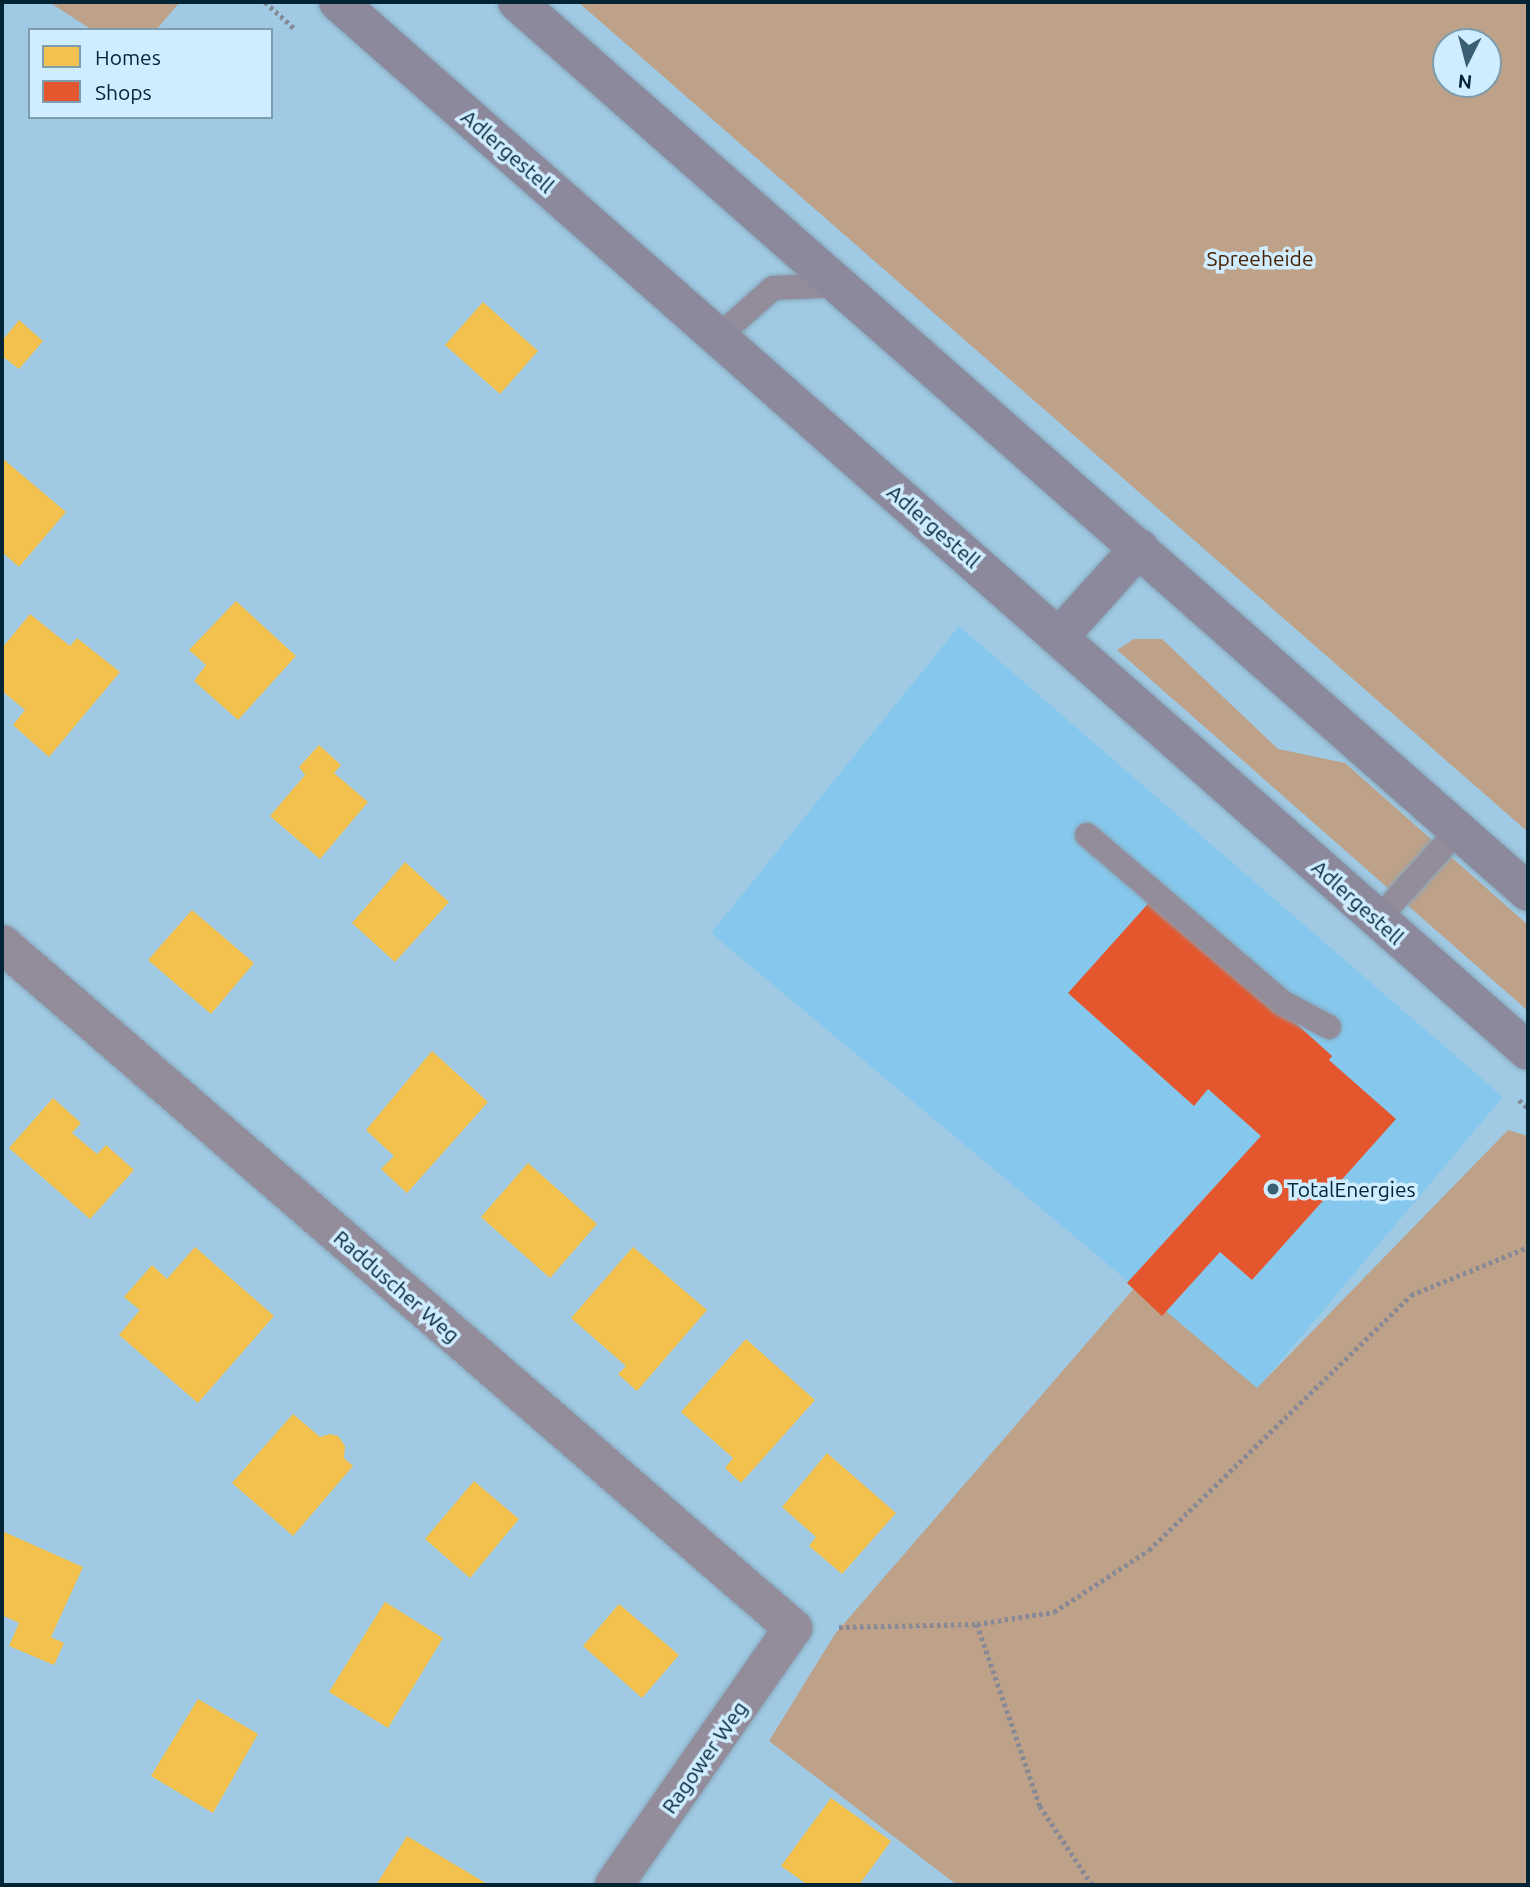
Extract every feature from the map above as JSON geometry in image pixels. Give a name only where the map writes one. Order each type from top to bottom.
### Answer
[{"type":"main road","name":"Adlergestell","points":[[338,2],[1528,1051]]},
{"type":"main road","points":[[517,2],[1528,892]]},
{"type":"main road","points":[[1059,636],[1139,548]]},
{"type":"street","name":"Radduscher Weg","points":[[2,944],[793,1628]]},
{"type":"street","name":"Ragower Weg","points":[[614,1885],[793,1628]]},
{"type":"lane","points":[[719,336],[773,288],[840,285]]},
{"type":"lane","points":[[1378,919],[1458,830]]},
{"type":"lane","points":[[1087,835],[1284,1003],[1329,1027]]},
{"type":"path","points":[[793,1628],[977,1624],[1054,1612],[1149,1550],[1411,1295],[1528,1247]]},
{"type":"path","points":[[977,1624],[1040,1806],[1092,1885]]},
{"type":"shaded area","points":[[959,626],[1503,1097],[1257,1389],[711,933]]},
{"type":"green space","points":[[49,2],[180,2],[158,28],[89,28]]},
{"type":"green space","name":"Spreeheide","points":[[578,2],[1528,2],[1528,832]]},
{"type":"green space","points":[[1134,639],[1162,639],[1278,749],[1345,763],[1528,925],[1528,1011],[1117,650]]},
{"type":"green space","points":[[1508,1130],[1528,1136],[1528,1885],[957,1885],[769,1741],[835,1634],[1136,1286],[1257,1388]]},
{"type":"building: Homes","points":[[483,302],[538,351],[500,394],[445,345]]},
{"type":"building: Homes","points":[[19,320],[43,341],[19,369],[2,356],[2,341]]},
{"type":"building: Homes","points":[[2,458],[66,512],[19,567],[2,552]]},
{"type":"building: Homes","points":[[236,601],[296,656],[238,720],[194,681],[206,665],[189,650]]},
{"type":"building: Homes","points":[[30,614],[70,646],[77,638],[120,672],[49,757],[13,725],[25,710],[2,691],[2,648]]},
{"type":"building: Homes","points":[[319,745],[341,765],[334,773],[368,802],[320,859],[270,816],[305,775],[299,767]]},
{"type":"building: Homes","points":[[405,862],[449,902],[395,962],[352,923]]},
{"type":"building: Homes","points":[[192,910],[254,963],[211,1014],[148,960]]},
{"type":"building: Homes","points":[[432,1051],[488,1102],[407,1193],[381,1169],[394,1156],[366,1130]]},
{"type":"building: Homes","points":[[53,1098],[81,1123],[72,1133],[97,1154],[106,1145],[134,1170],[90,1219],[9,1148]]},
{"type":"building: Homes","points":[[528,1163],[597,1224],[550,1278],[481,1217]]},
{"type":"building: Homes","points":[[195,1247],[274,1316],[198,1403],[119,1335],[140,1310],[124,1297],[152,1265],[167,1279]]},
{"type":"building: Homes","points":[[633,1247],[707,1310],[637,1391],[618,1374],[626,1366],[571,1318]]},
{"type":"building: Homes","points":[[746,1339],[815,1400],[741,1483],[725,1468],[733,1458],[681,1412]]},
{"type":"building: Homes","points":[[293,1414],[320,1437],[330,1434],[338,1436],[345,1446],[344,1458],[353,1466],[293,1536],[232,1483]]},
{"type":"building: Homes","points":[[827,1453],[896,1513],[842,1574],[809,1546],[816,1537],[782,1507]]},
{"type":"building: Homes","points":[[474,1481],[519,1519],[470,1578],[425,1539]]},
{"type":"building: Homes","points":[[2,1531],[83,1567],[51,1637],[64,1643],[54,1665],[9,1646],[19,1623],[2,1615]]},
{"type":"building: Homes","points":[[385,1602],[443,1638],[388,1728],[329,1692]]},
{"type":"building: Homes","points":[[619,1604],[679,1655],[642,1698],[583,1646]]},
{"type":"building: Homes","points":[[198,1699],[258,1734],[213,1813],[151,1776]]},
{"type":"building: Homes","points":[[831,1798],[891,1841],[859,1885],[808,1885],[781,1866]]},
{"type":"building: Homes","points":[[407,1836],[489,1885],[376,1885]]},
{"type":"building: Shops","points":[[1163,887],[1279,1008],[1332,1056],[1329,1060],[1396,1119],[1252,1280],[1220,1252],[1162,1316],[1127,1283],[1261,1136],[1208,1089],[1194,1106],[1068,993]]},
{"type":"place","name":"TotalEnergies","points":[[1273,1189]]}]
